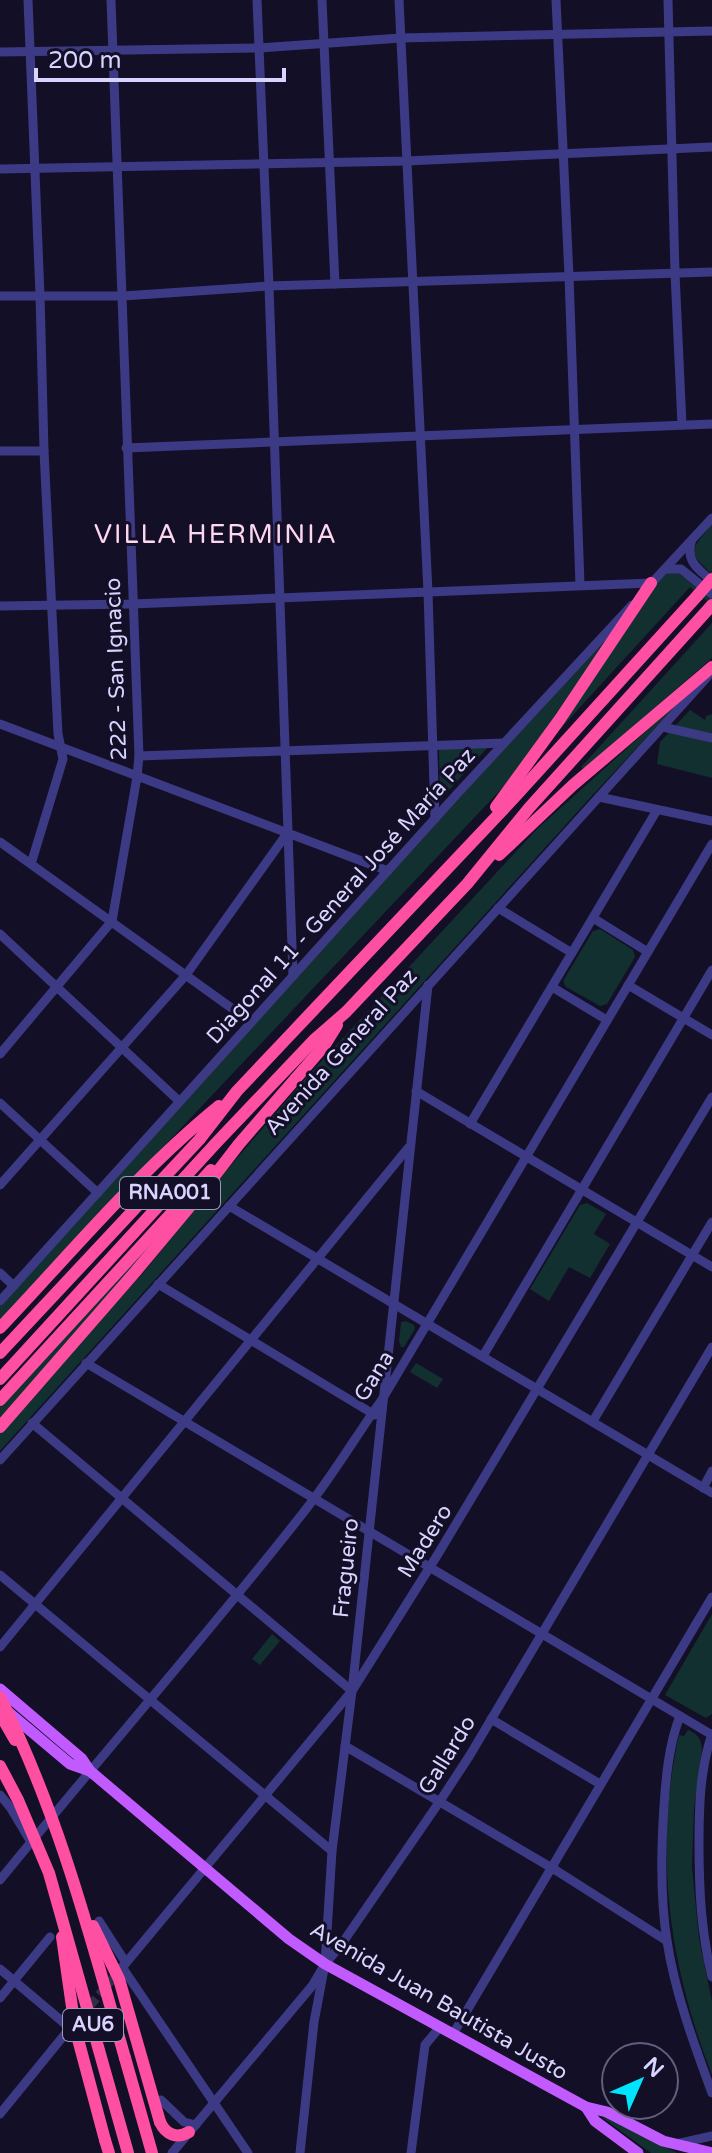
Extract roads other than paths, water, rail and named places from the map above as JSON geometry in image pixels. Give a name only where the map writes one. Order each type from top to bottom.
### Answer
[{"type":"highway","name":"Avenida General Paz","points":[[0,1353],[199,1140],[237,1091],[712,580]]},
{"type":"highway","points":[[454,861],[554,729],[651,583]]},
{"type":"highway","name":"Avenida General Paz","points":[[0,1379],[217,1142],[467,884],[529,808],[712,605]]},
{"type":"highway","points":[[467,884],[573,785],[712,670]]},
{"type":"highway","points":[[0,1427],[324,1046],[346,1012]]},
{"type":"highway","points":[[0,1328],[189,1131],[237,1091]]},
{"type":"highway","points":[[0,1400],[209,1171],[239,1144]]},
{"type":"highway","points":[[0,1697],[42,1793]]},
{"type":"highway","name":"AU6","points":[[0,1714],[52,1817],[84,1912],[152,2153]]},
{"type":"highway","name":"AU6","points":[[0,1766],[37,1842],[57,1898],[128,2153]]},
{"type":"highway","points":[[57,1898],[75,2028],[107,2146]]},
{"type":"highway","points":[[84,1912],[119,1979],[160,2122],[165,2131],[172,2135],[180,2136],[193,2128]]},
{"type":"main road","name":"Avenida Juan Bautista Justo","points":[[0,1689],[82,1759],[90,1771],[289,1939],[325,1964],[586,2107],[607,2112],[674,2144],[708,2153]]},
{"type":"main road","name":"Avenida Juan Bautista Justo","points":[[0,1706],[70,1764],[90,1771]]},
{"type":"main road","name":"Avenida Juan Bautista Justo","points":[[586,2107],[595,2121],[623,2149],[638,2153]]},
{"type":"street","points":[[28,0],[44,451],[58,734],[63,759],[31,864]]},
{"type":"street","name":"222 - San Ignacio","points":[[111,0],[139,756],[112,921]]},
{"type":"street","points":[[257,0],[293,976]]},
{"type":"street","points":[[322,0],[335,284]]},
{"type":"street","points":[[399,0],[428,592],[435,819]]},
{"type":"street","points":[[556,0],[580,585]]},
{"type":"street","points":[[668,0],[682,425]]},
{"type":"street","points":[[0,52],[259,48],[401,38],[712,31]]},
{"type":"street","points":[[0,169],[407,161],[712,147]]},
{"type":"street","points":[[0,296],[123,296],[414,280],[712,272]]},
{"type":"street","points":[[126,448],[712,424]]},
{"type":"street","points":[[0,451],[44,451]]},
{"type":"street","name":"Diagonal 11 - General José María Paz","points":[[0,1301],[504,743],[712,518]]},
{"type":"street","points":[[692,540],[690,559],[712,580]]},
{"type":"street","points":[[664,570],[681,569],[688,572],[712,594]]},
{"type":"street","points":[[0,606],[132,604],[651,583]]},
{"type":"street","name":"Avenida General Paz","points":[[0,1460],[712,670]]},
{"type":"street","points":[[0,724],[388,871]]},
{"type":"street","points":[[663,727],[712,738]]},
{"type":"street","points":[[139,756],[504,743]]},
{"type":"street","points":[[599,797],[712,821]]},
{"type":"street","points":[[470,1124],[657,810]]},
{"type":"street","points":[[0,1185],[186,975],[288,832]]},
{"type":"street","points":[[0,842],[251,1022]]},
{"type":"street","name":"Gana","points":[[383,1398],[712,844]]},
{"type":"street","points":[[498,908],[572,953]]},
{"type":"street","points":[[593,918],[648,952]]},
{"type":"street","points":[[0,1054],[112,921]]},
{"type":"street","points":[[0,934],[179,1101]]},
{"type":"street","points":[[483,1356],[712,970]]},
{"type":"street","name":"Fragueiro","points":[[300,2153],[314,2022],[325,1964],[332,1851],[369,1531],[376,1416],[383,1398],[428,985]]},
{"type":"street","points":[[628,985],[712,1035]]},
{"type":"street","points":[[552,987],[607,1020]]},
{"type":"street","points":[[416,1091],[712,1267]]},
{"type":"street","name":"Madero","points":[[123,1967],[352,1691],[430,1568],[712,1097]]},
{"type":"street","points":[[0,1103],[98,1193]]},
{"type":"street","points":[[0,1647],[411,1144]]},
{"type":"street","points":[[229,1206],[707,1490],[712,1471]]},
{"type":"street","points":[[593,1421],[712,1222]]},
{"type":"street","points":[[0,1273],[14,1286]]},
{"type":"street","points":[[158,1284],[376,1416]]},
{"type":"street","name":"Gallardo","points":[[172,2153],[312,1986],[440,1801],[712,1347]]},
{"type":"street","points":[[86,1363],[712,1734],[700,1792],[699,1877],[701,1922],[712,1977]]},
{"type":"street","name":"Gana","points":[[0,1880],[314,1499],[376,1416]]},
{"type":"street","points":[[32,1423],[352,1691]]},
{"type":"street","points":[[0,1575],[332,1851]]},
{"type":"street","points":[[453,2034],[712,1597]]},
{"type":"street","points":[[680,1716],[665,1783],[662,1869],[667,1941],[690,2035],[712,2093]]},
{"type":"street","points":[[491,1719],[600,1784]]},
{"type":"street","points":[[345,1746],[552,1868],[667,1941]]},
{"type":"street","points":[[0,1795],[31,1842]]},
{"type":"street","points":[[99,1921],[123,1967],[248,2153]]},
{"type":"street","points":[[0,1998],[50,1937]]},
{"type":"street","points":[[0,1969],[70,2028],[0,2114]]},
{"type":"street","points":[[293,2010],[306,2011],[314,2022]]},
{"type":"street","points":[[411,2153],[425,2045],[440,2027]]},
{"type":"street","points":[[161,2100],[193,2128]]},
{"type":"street","points":[[674,2144],[712,2136]]},
{"type":"tunnel","points":[[73,2026],[120,1970]]},
{"type":"district","name":"VILLA HERMINIA","points":[[216,534]]}]
